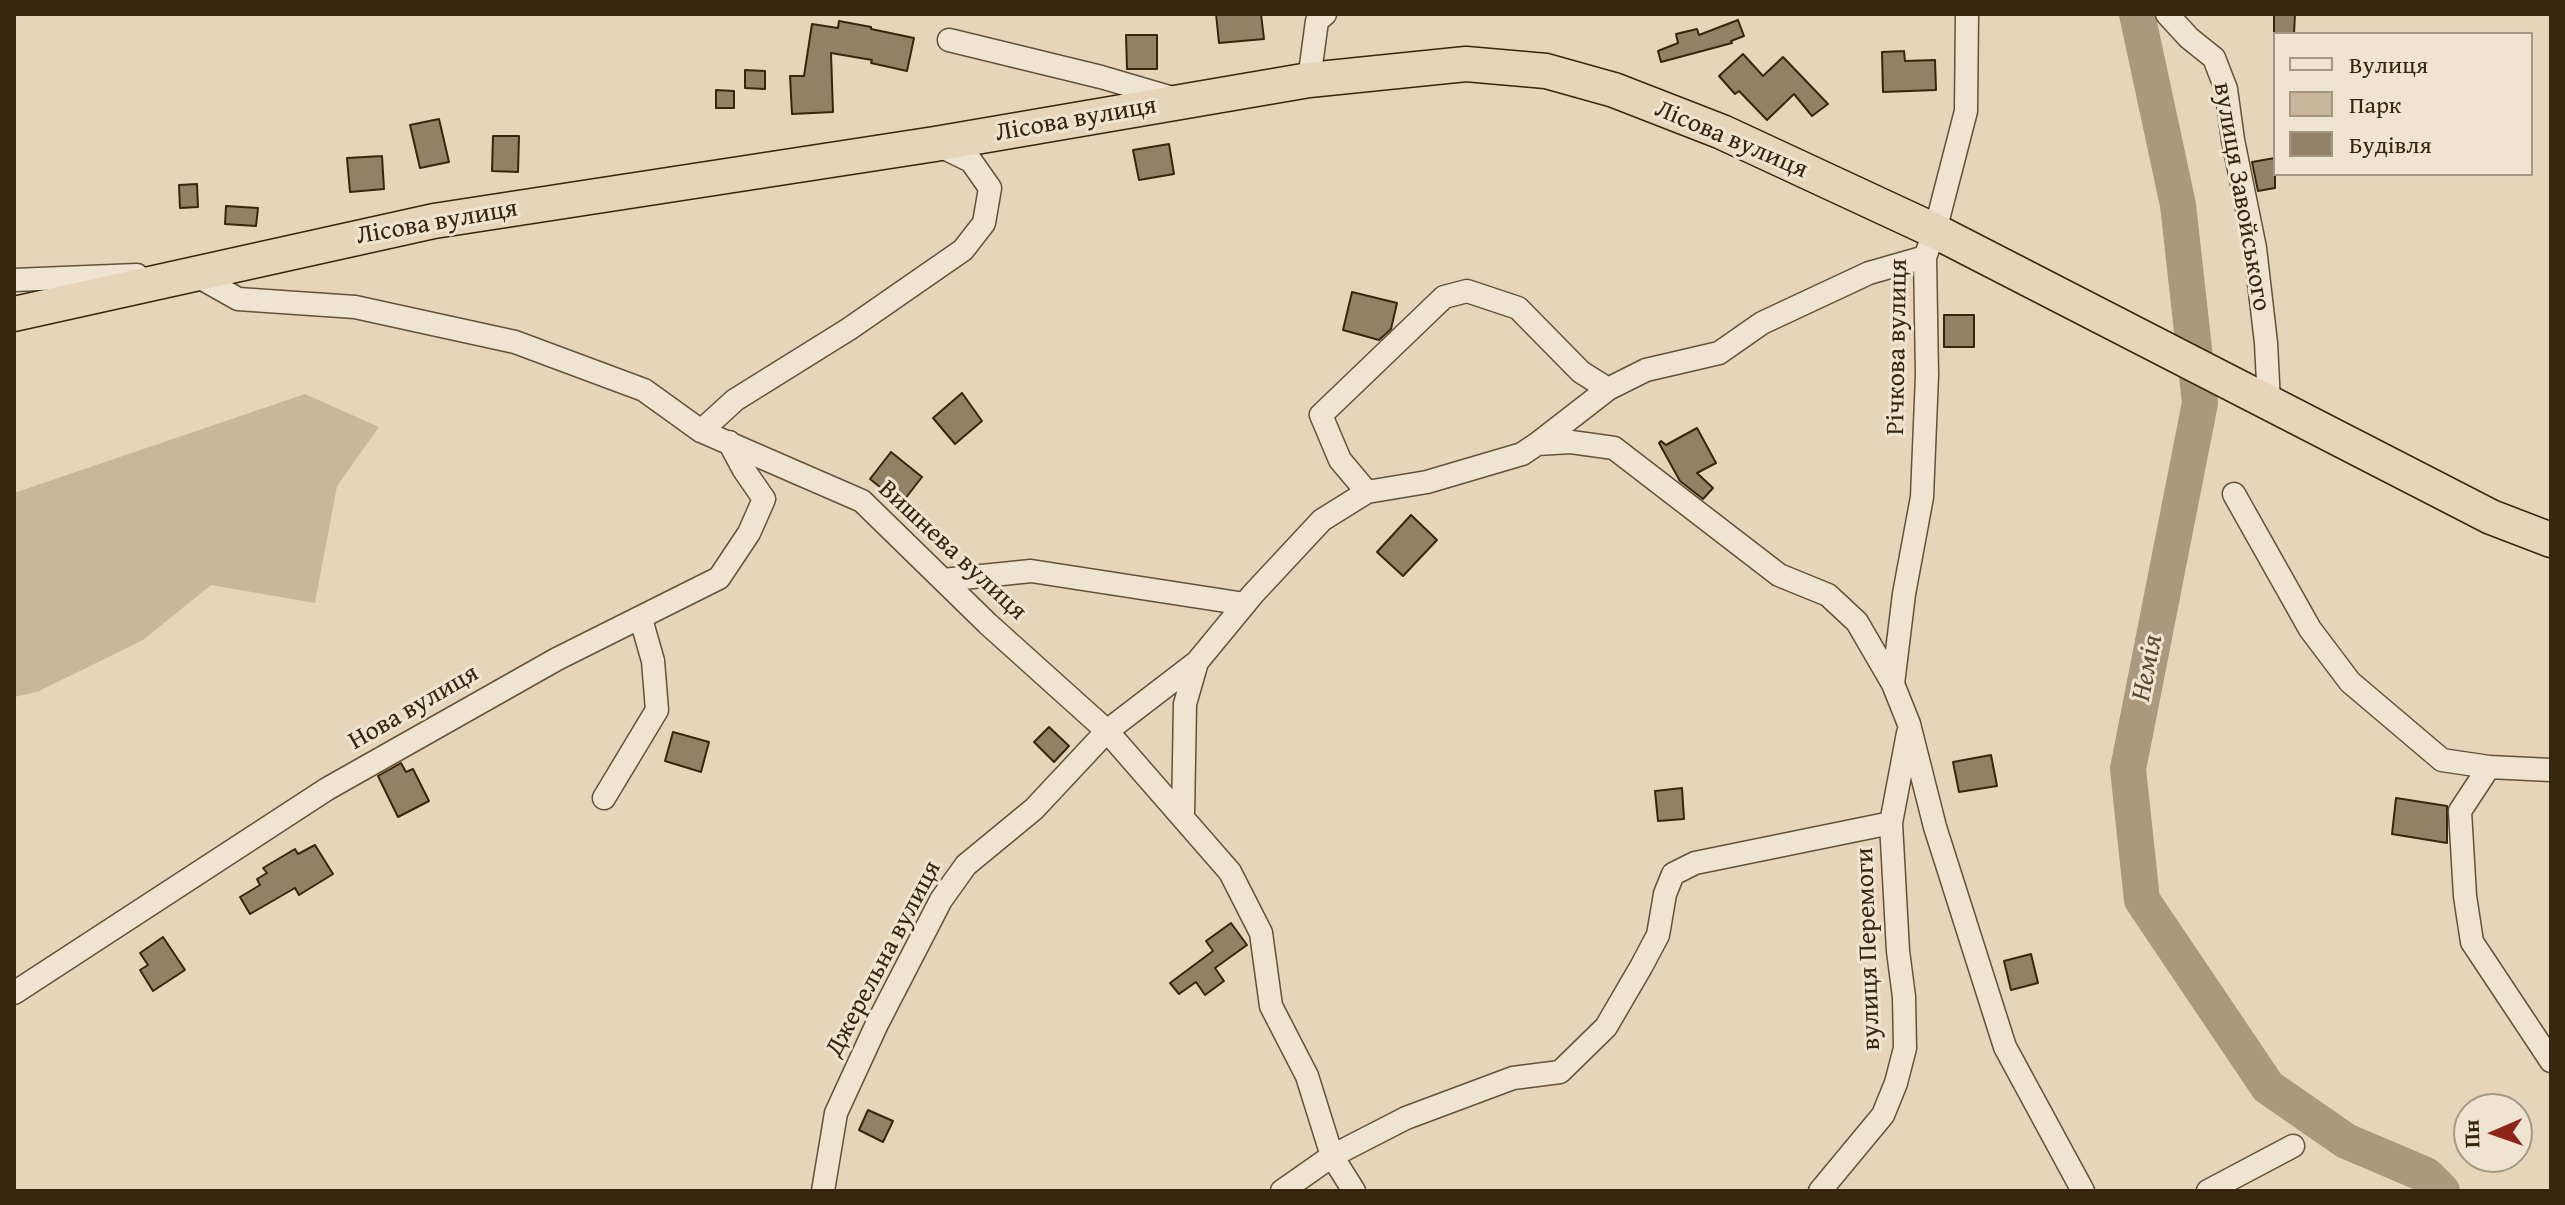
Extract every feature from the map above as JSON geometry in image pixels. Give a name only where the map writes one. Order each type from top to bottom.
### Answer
[{"type":"highway","name":"Лісова вулиця","points":[[14,314],[434,221],[935,144],[1309,80],[1466,64],[1546,71],[1614,90],[1722,132],[1930,244],[2099,316],[2491,517],[2551,540]]},
{"type":"street","points":[[1309,80],[1317,21],[1325,14]]},
{"type":"street","name":"Річкова вулиця","points":[[1893,684],[1904,594],[1922,497],[1930,244],[1966,111],[1967,14]]},
{"type":"street","name":"вулиця Завойського","points":[[2167,14],[2189,38],[2214,58],[2226,89],[2255,248],[2269,402]]},
{"type":"street","points":[[949,40],[1184,101]]},
{"type":"street","points":[[701,431],[735,400],[849,329],[963,250],[984,223],[990,188],[971,161],[935,144]]},
{"type":"street","name":"Джерельна вулиця","points":[[823,1191],[836,1113],[877,1024],[941,900],[966,865],[1034,809],[1107,731],[1197,662],[1322,520],[1367,492],[1427,482],[1522,454],[1608,389],[1646,370],[1719,353],[1775,316],[1930,244]]},
{"type":"street","points":[[14,280],[192,273]]},
{"type":"street","name":"Вишнева вулиця","points":[[192,273],[238,299],[355,307],[515,342],[644,390],[701,431],[862,501],[1107,731],[1230,872],[1261,933],[1271,1006],[1307,1076],[1332,1156],[1354,1191]]},
{"type":"street","points":[[1367,492],[1340,460],[1321,415],[1444,297],[1467,291],[1518,308],[1581,372],[1608,389]]},
{"type":"street","name":"Нова вулиця","points":[[14,993],[327,789],[557,659],[719,578],[749,533],[764,499],[729,442]]},
{"type":"street","name":"Джерельна вулиця","points":[[1537,444],[1571,442],[1614,448],[1695,513]]},
{"type":"street","points":[[2234,494],[2310,629],[2350,682],[2442,760],[2489,767],[2551,770]]},
{"type":"street","name":"Річкова вулиця","points":[[1695,513],[1779,575],[1828,595],[1857,622],[1893,684],[1909,724],[1935,827],[2005,1047],[2083,1191]]},
{"type":"street","points":[[943,580],[1031,571],[1245,604]]},
{"type":"street","points":[[604,798],[657,710],[653,661],[641,619]]},
{"type":"street","name":"Джерельна вулиця","points":[[1183,816],[1185,704],[1197,662]]},
{"type":"street","name":"вулиця Перемоги","points":[[1820,1191],[1883,1115],[1905,1048],[1891,823],[1909,724]]},
{"type":"street","points":[[2489,767],[2460,811],[2465,896],[2472,942],[2551,1061]]},
{"type":"street","name":"вулиця Перемоги","points":[[1332,1156],[1406,1118],[1513,1078],[1560,1072],[1606,1027],[1641,967],[1658,935],[1665,894],[1673,874],[1695,863],[1891,823]]},
{"type":"street","points":[[2208,1191],[2293,1146]]},
{"type":"street","points":[[1282,1191],[1332,1156]]},
{"type":"green space","points":[[305,394],[379,427],[337,486],[315,603],[211,585],[143,640],[37,692],[14,697],[14,493]]},
{"type":"building","points":[[1216,14],[1261,14],[1264,39],[1219,43]]},
{"type":"building","points":[[2274,14],[2295,14],[2294,32],[2274,32]]},
{"type":"building","points":[[1738,20],[1744,36],[1732,43],[1661,62],[1658,51],[1678,43],[1676,34],[1697,29],[1699,35]]},
{"type":"building","points":[[839,21],[914,38],[907,71],[871,63],[872,60],[831,53],[833,112],[792,114],[790,76],[804,76],[812,24],[838,28]]},
{"type":"building","points":[[1126,35],[1157,35],[1157,69],[1127,69]]},
{"type":"building","points":[[1904,51],[1905,61],[1935,60],[1936,90],[1883,92],[1882,52]]},
{"type":"building","points":[[1743,54],[1763,76],[1783,57],[1828,104],[1812,116],[1794,94],[1767,120],[1739,91],[1735,94],[1719,76]]},
{"type":"building","points":[[745,70],[765,71],[765,89],[745,88]]},
{"type":"building","points":[[716,90],[734,91],[734,108],[716,108]]},
{"type":"building","points":[[439,119],[449,162],[420,168],[410,125]]},
{"type":"building","points":[[493,136],[519,136],[518,172],[492,171]]},
{"type":"building","points":[[1169,144],[1174,174],[1139,180],[1133,150]]},
{"type":"building","points":[[382,156],[384,189],[350,192],[347,158]]},
{"type":"building","points":[[2273,158],[2275,188],[2258,191],[2252,162]]},
{"type":"building","points":[[197,184],[198,207],[180,208],[179,185]]},
{"type":"building","points":[[226,206],[258,208],[256,226],[225,224]]},
{"type":"building","points":[[1352,292],[1397,303],[1391,329],[1379,340],[1343,330]]},
{"type":"building","points":[[1944,315],[1974,315],[1974,347],[1944,347]]},
{"type":"building","points":[[962,393],[982,421],[955,444],[933,418]]},
{"type":"building","points":[[1697,428],[1716,463],[1697,473],[1713,488],[1703,499],[1680,481],[1659,443],[1661,441],[1666,445]]},
{"type":"building","points":[[891,452],[922,477],[901,504],[870,479]]},
{"type":"building","points":[[1411,515],[1437,540],[1403,576],[1377,552]]},
{"type":"building","points":[[1049,727],[1069,746],[1054,762],[1034,742]]},
{"type":"building","points":[[673,732],[709,742],[701,772],[665,761]]},
{"type":"building","points":[[1991,755],[1997,786],[1959,792],[1953,762]]},
{"type":"building","points":[[401,763],[406,772],[413,769],[429,801],[398,817],[378,776]]},
{"type":"building","points":[[1682,788],[1684,819],[1658,821],[1655,791]]},
{"type":"building","points":[[2396,798],[2447,806],[2447,843],[2392,834]]},
{"type":"building","points":[[315,845],[333,874],[299,895],[295,888],[250,914],[240,897],[260,885],[257,879],[267,873],[263,868],[295,849],[298,854]]},
{"type":"building","points":[[1231,923],[1247,945],[1215,968],[1224,981],[1205,995],[1196,982],[1179,994],[1170,983],[1213,951],[1206,941]]},
{"type":"building","points":[[163,937],[185,970],[153,991],[140,970],[148,965],[140,953]]},
{"type":"building","points":[[2031,954],[2038,983],[2011,990],[2004,961]]},
{"type":"building","points":[[868,1110],[893,1121],[883,1142],[859,1130]]},
{"type":"waterway","name":"Немія","points":[[2137,14],[2178,205],[2200,403],[2128,769],[2142,900],[2268,1087],[2346,1141],[2426,1175],[2442,1191]]}]
